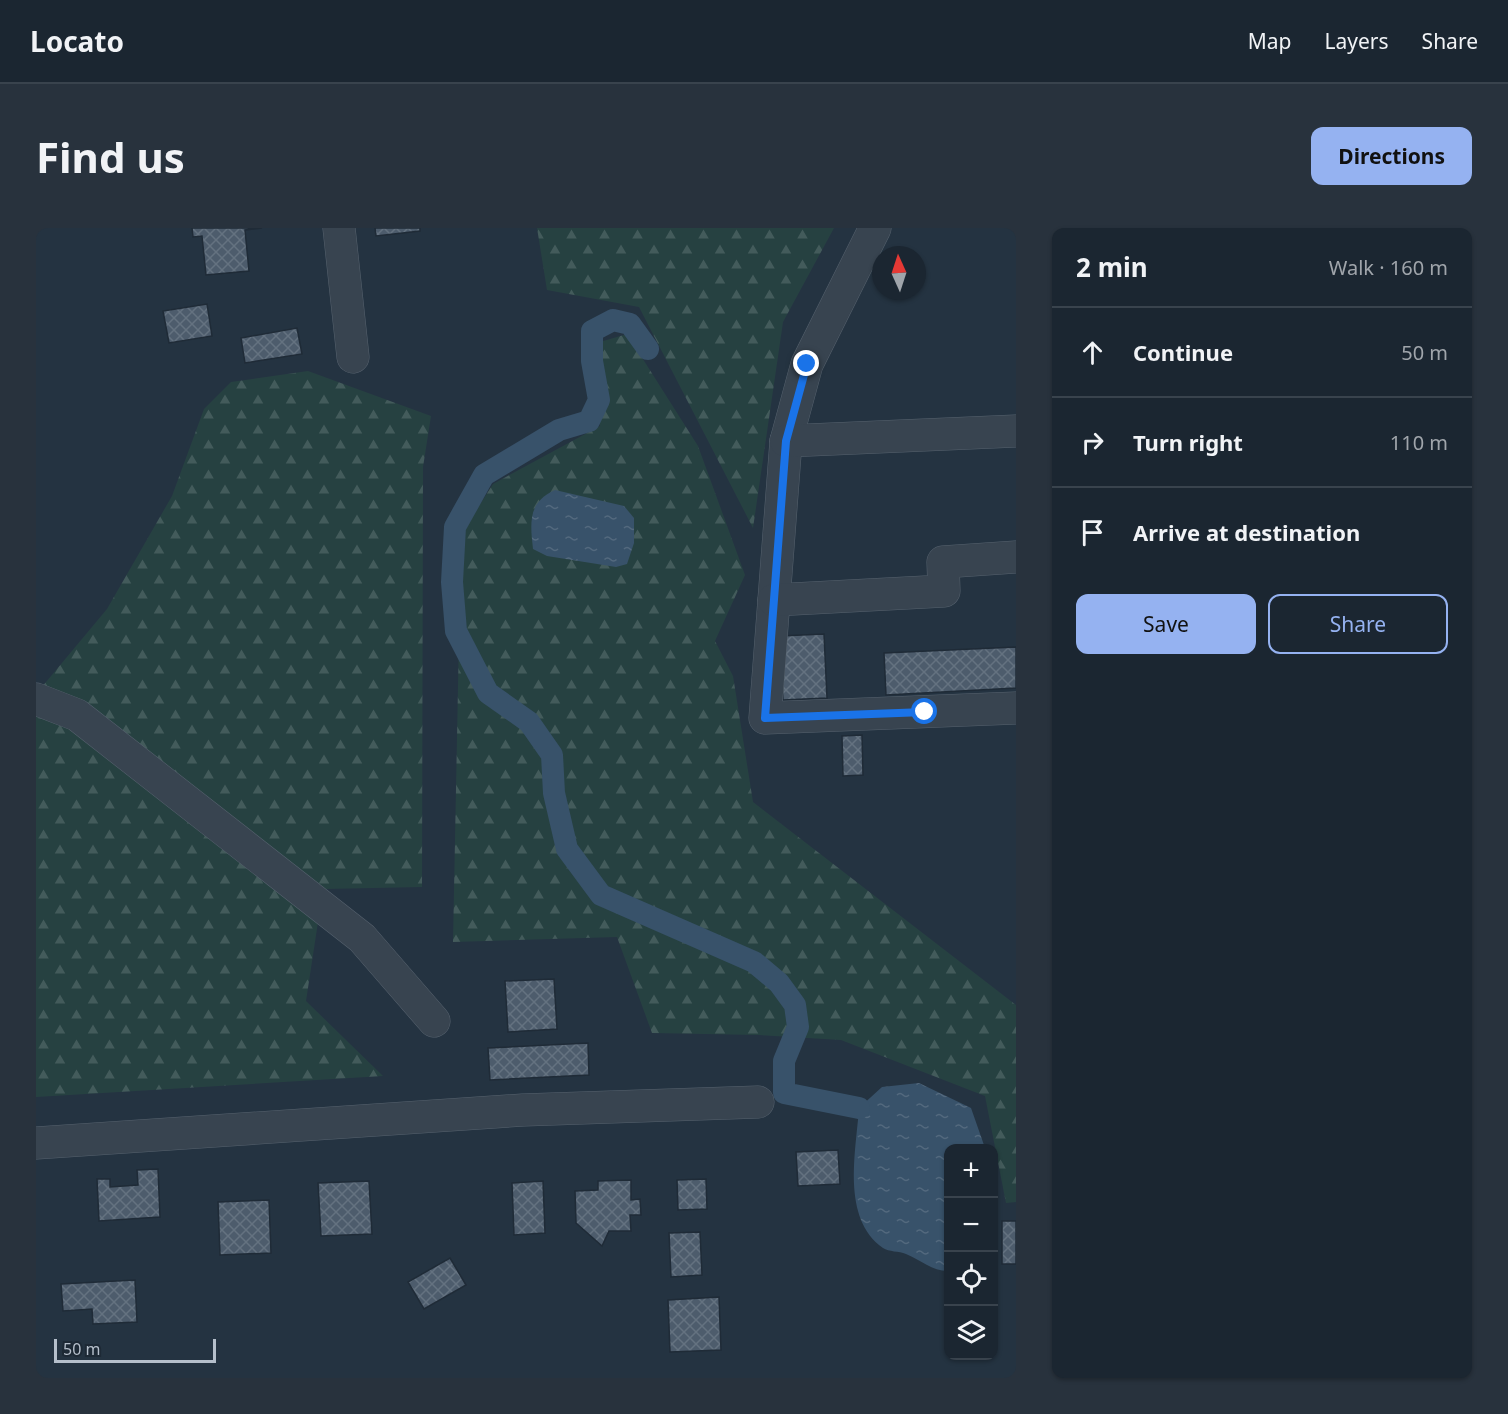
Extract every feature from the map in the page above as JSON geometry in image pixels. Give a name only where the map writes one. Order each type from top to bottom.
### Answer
[{"type":"street","points":[[339,228],[353,357]]},
{"type":"street","points":[[875,228],[807,364],[786,441],[765,718],[1016,708]]},
{"type":"street","points":[[786,441],[1016,431]]},
{"type":"street","points":[[774,600],[944,591],[943,562],[1016,557]]},
{"type":"street","points":[[36,699],[77,715],[362,938],[434,1022]]},
{"type":"street","points":[[36,1143],[511,1111],[758,1102]]},
{"type":"green space","points":[[537,228],[834,228],[783,322],[753,528],[639,307],[547,290]]},
{"type":"green space","points":[[627,334],[698,446],[745,575],[715,641],[733,676],[753,802],[1016,1005],[1016,1202],[1006,1203],[998,1162],[998,1144],[994,1144],[985,1096],[841,1040],[758,1035],[652,1033],[617,937],[453,942],[461,534],[493,484],[600,426],[600,342]]},
{"type":"green space","points":[[308,371],[431,416],[423,467],[422,887],[323,889],[306,1001],[383,1076],[36,1097],[36,694],[107,609],[172,496],[204,409],[231,382]]},
{"type":"water","points":[[555,490],[624,506],[634,518],[634,543],[627,564],[616,567],[547,556],[533,549],[531,530],[535,507],[540,500]]},
{"type":"water","points":[[919,1083],[971,1108],[984,1144],[944,1144],[944,1270],[927,1265],[906,1254],[883,1248],[870,1235],[861,1220],[854,1183],[859,1108],[882,1087]]},
{"type":"building","points":[[192,228],[262,228],[245,230],[249,271],[206,275],[202,236],[193,237]]},
{"type":"building","points":[[375,228],[420,228],[420,231],[376,236]]},
{"type":"building","points":[[207,304],[212,336],[169,343],[163,311]]},
{"type":"building","points":[[297,328],[302,354],[245,363],[241,338]]},
{"type":"building","points":[[824,634],[827,698],[783,700],[780,636]]},
{"type":"building","points":[[1016,647],[1016,688],[886,695],[884,653]]},
{"type":"building","points":[[862,735],[863,775],[843,776],[842,736]]},
{"type":"building","points":[[554,979],[557,1029],[508,1032],[505,981]]},
{"type":"building","points":[[588,1043],[589,1075],[490,1080],[488,1048]]},
{"type":"building","points":[[838,1150],[840,1184],[798,1186],[796,1152]]},
{"type":"building","points":[[158,1169],[160,1217],[99,1221],[97,1179],[110,1179],[110,1187],[138,1185],[137,1170]]},
{"type":"building","points":[[706,1179],[707,1209],[678,1210],[677,1180]]},
{"type":"building","points":[[631,1180],[631,1200],[640,1199],[641,1215],[630,1215],[631,1231],[609,1231],[602,1246],[576,1223],[575,1191],[598,1190],[598,1181]]},
{"type":"building","points":[[369,1181],[372,1234],[321,1236],[318,1183]]},
{"type":"building","points":[[543,1181],[545,1233],[514,1235],[512,1183]]},
{"type":"building","points":[[269,1200],[271,1253],[220,1255],[218,1202]]},
{"type":"building","points":[[1002,1221],[1016,1221],[1016,1264],[1002,1264]]},
{"type":"building","points":[[700,1232],[702,1275],[671,1277],[669,1233]]},
{"type":"building","points":[[450,1258],[466,1285],[424,1309],[408,1282]]},
{"type":"building","points":[[135,1280],[137,1322],[93,1324],[92,1309],[63,1311],[61,1284]]},
{"type":"building","points":[[719,1297],[721,1350],[670,1352],[668,1300]]},
{"type":"waterway","points":[[648,349],[630,324],[613,320],[592,331],[592,361],[599,400],[589,421],[559,430],[484,475],[455,527],[452,582],[456,631],[488,693],[529,722],[552,755],[554,793],[567,849],[601,895],[754,962],[779,983],[795,1005],[798,1027],[784,1061],[784,1093],[859,1108]]},
{"type":"route","points":[[807,364],[786,441],[765,718],[925,712]]}]
